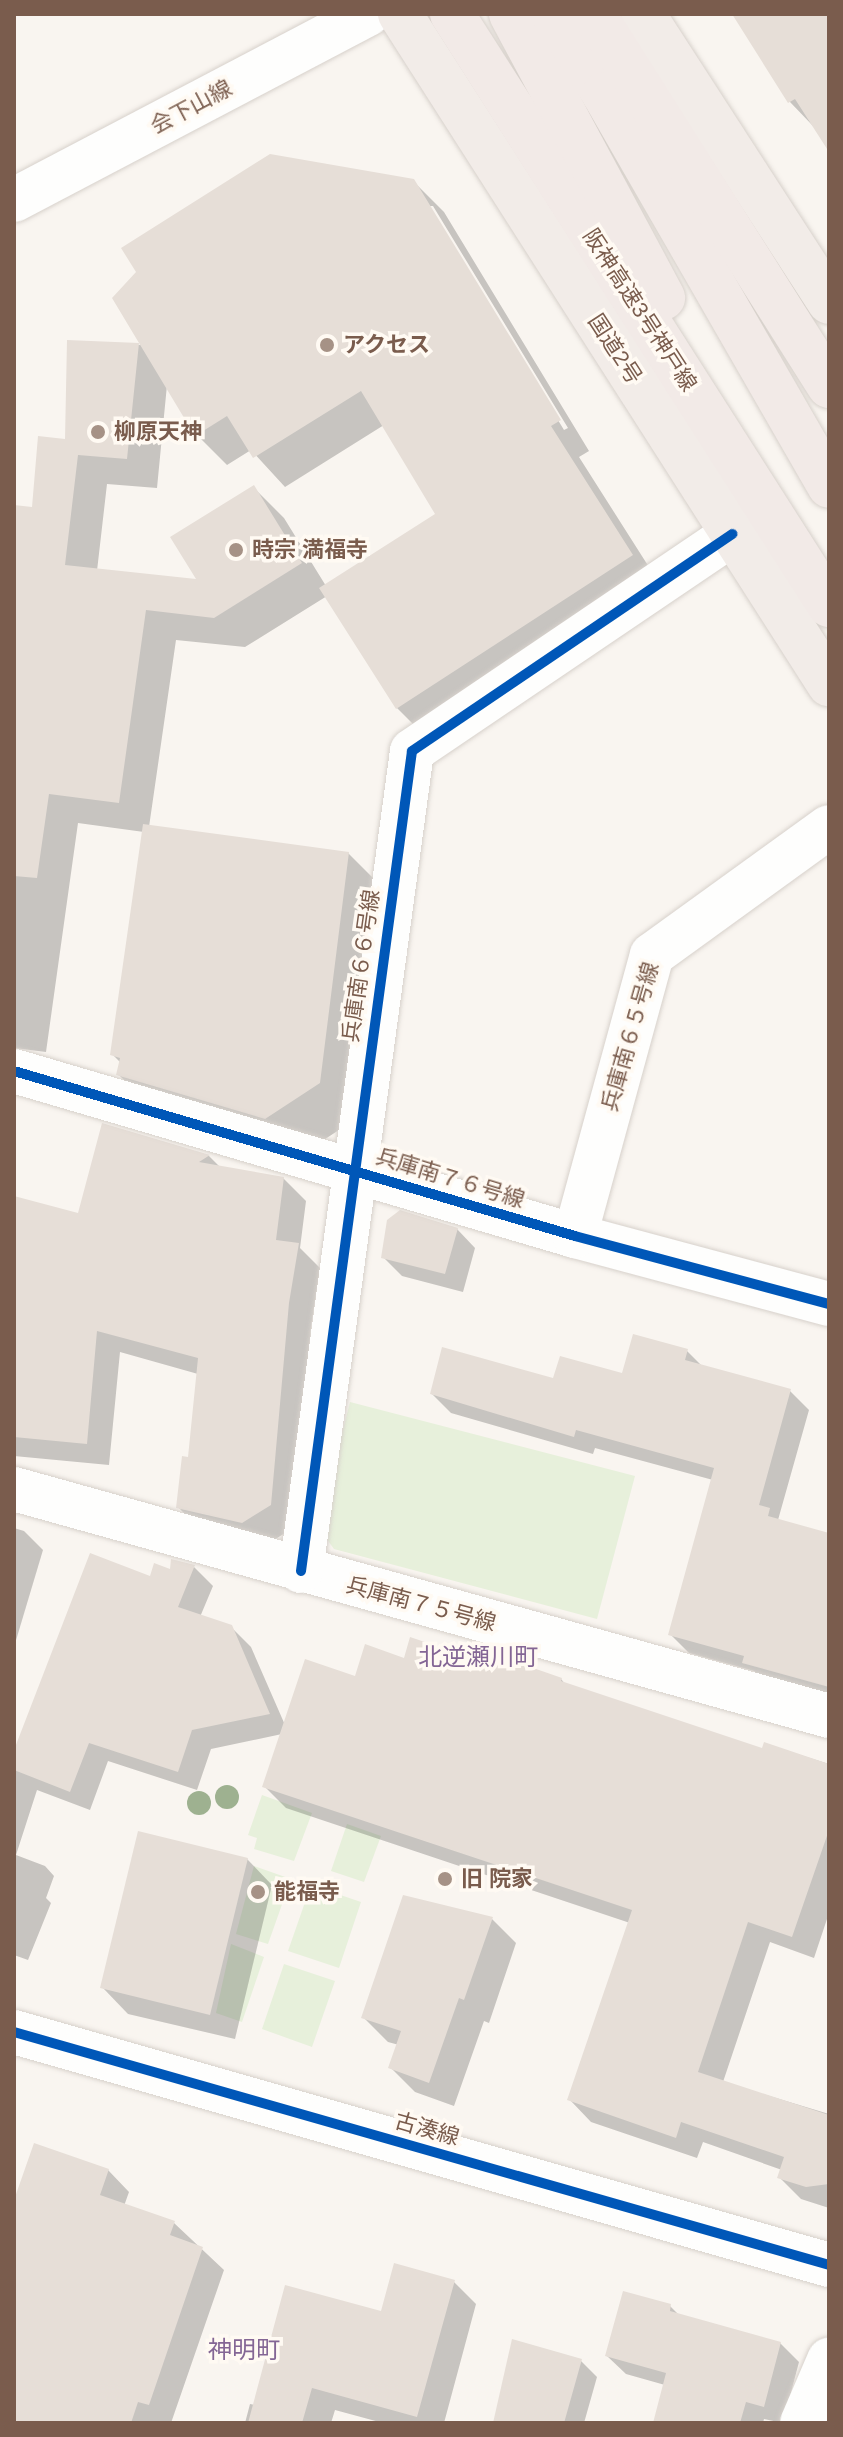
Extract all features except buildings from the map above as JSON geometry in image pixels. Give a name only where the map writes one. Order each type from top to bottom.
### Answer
[{"type":"highway","name":"国道2号","points":[[400,14],[829,684]]},
{"type":"highway","name":"阪神高速3号神戸線","points":[[452,14],[829,605]]},
{"type":"highway","points":[[511,14],[606,187],[795,553]]},
{"type":"highway","points":[[553,14],[604,94],[829,486]]},
{"type":"highway","points":[[594,14],[829,386]]},
{"type":"highway","points":[[643,14],[829,302]]},
{"type":"street","name":"会下山線","points":[[14,200],[368,14]]},
{"type":"street","name":"兵庫南６６号線","points":[[301,1571],[412,751],[733,534]]},
{"type":"street","name":"兵庫南６５号線","points":[[575,1236],[652,955],[829,827]]},
{"type":"street","name":"兵庫南７６号線","points":[[14,1071],[575,1236],[829,1304]]},
{"type":"street","name":"兵庫南７５号線","points":[[14,1489],[829,1716]]},
{"type":"street","name":"古湊線","points":[[14,2032],[829,2265]]},
{"type":"street","points":[[802,2423],[829,2360]]},
{"type":"green space","points":[[350,1402],[635,1476],[597,1619],[334,1549],[318,1527]]},
{"type":"green space","points":[[262,1795],[312,1813],[294,1861],[254,1849],[257,1838],[248,1835]]},
{"type":"green space","points":[[347,1824],[381,1836],[364,1882],[331,1871]]},
{"type":"green space","points":[[254,1866],[291,1879],[268,1944],[236,1934]]},
{"type":"green space","points":[[311,1885],[361,1902],[339,1968],[288,1951]]},
{"type":"green space","points":[[231,1944],[264,1957],[242,2022],[216,2013]]},
{"type":"green space","points":[[284,1964],[335,1981],[312,2047],[262,2029]]},
{"type":"cycle path","points":[[301,1571],[412,751],[733,534]]},
{"type":"cycle path","points":[[14,1071],[575,1236],[829,1304]]},
{"type":"cycle path","points":[[14,2032],[829,2265]]},
{"type":"place","name":"アクセス","points":[[327,345]]},
{"type":"place","name":"柳原天神","points":[[98,432]]},
{"type":"place","name":"時宗 満福寺","points":[[236,550]]},
{"type":"place","name":"旧 院家","points":[[445,1879]]},
{"type":"place","name":"能福寺","points":[[258,1892]]},
{"type":"district","name":"北逆瀬川町","points":[[478,1657]]},
{"type":"district","name":"神明町","points":[[244,2350]]}]
